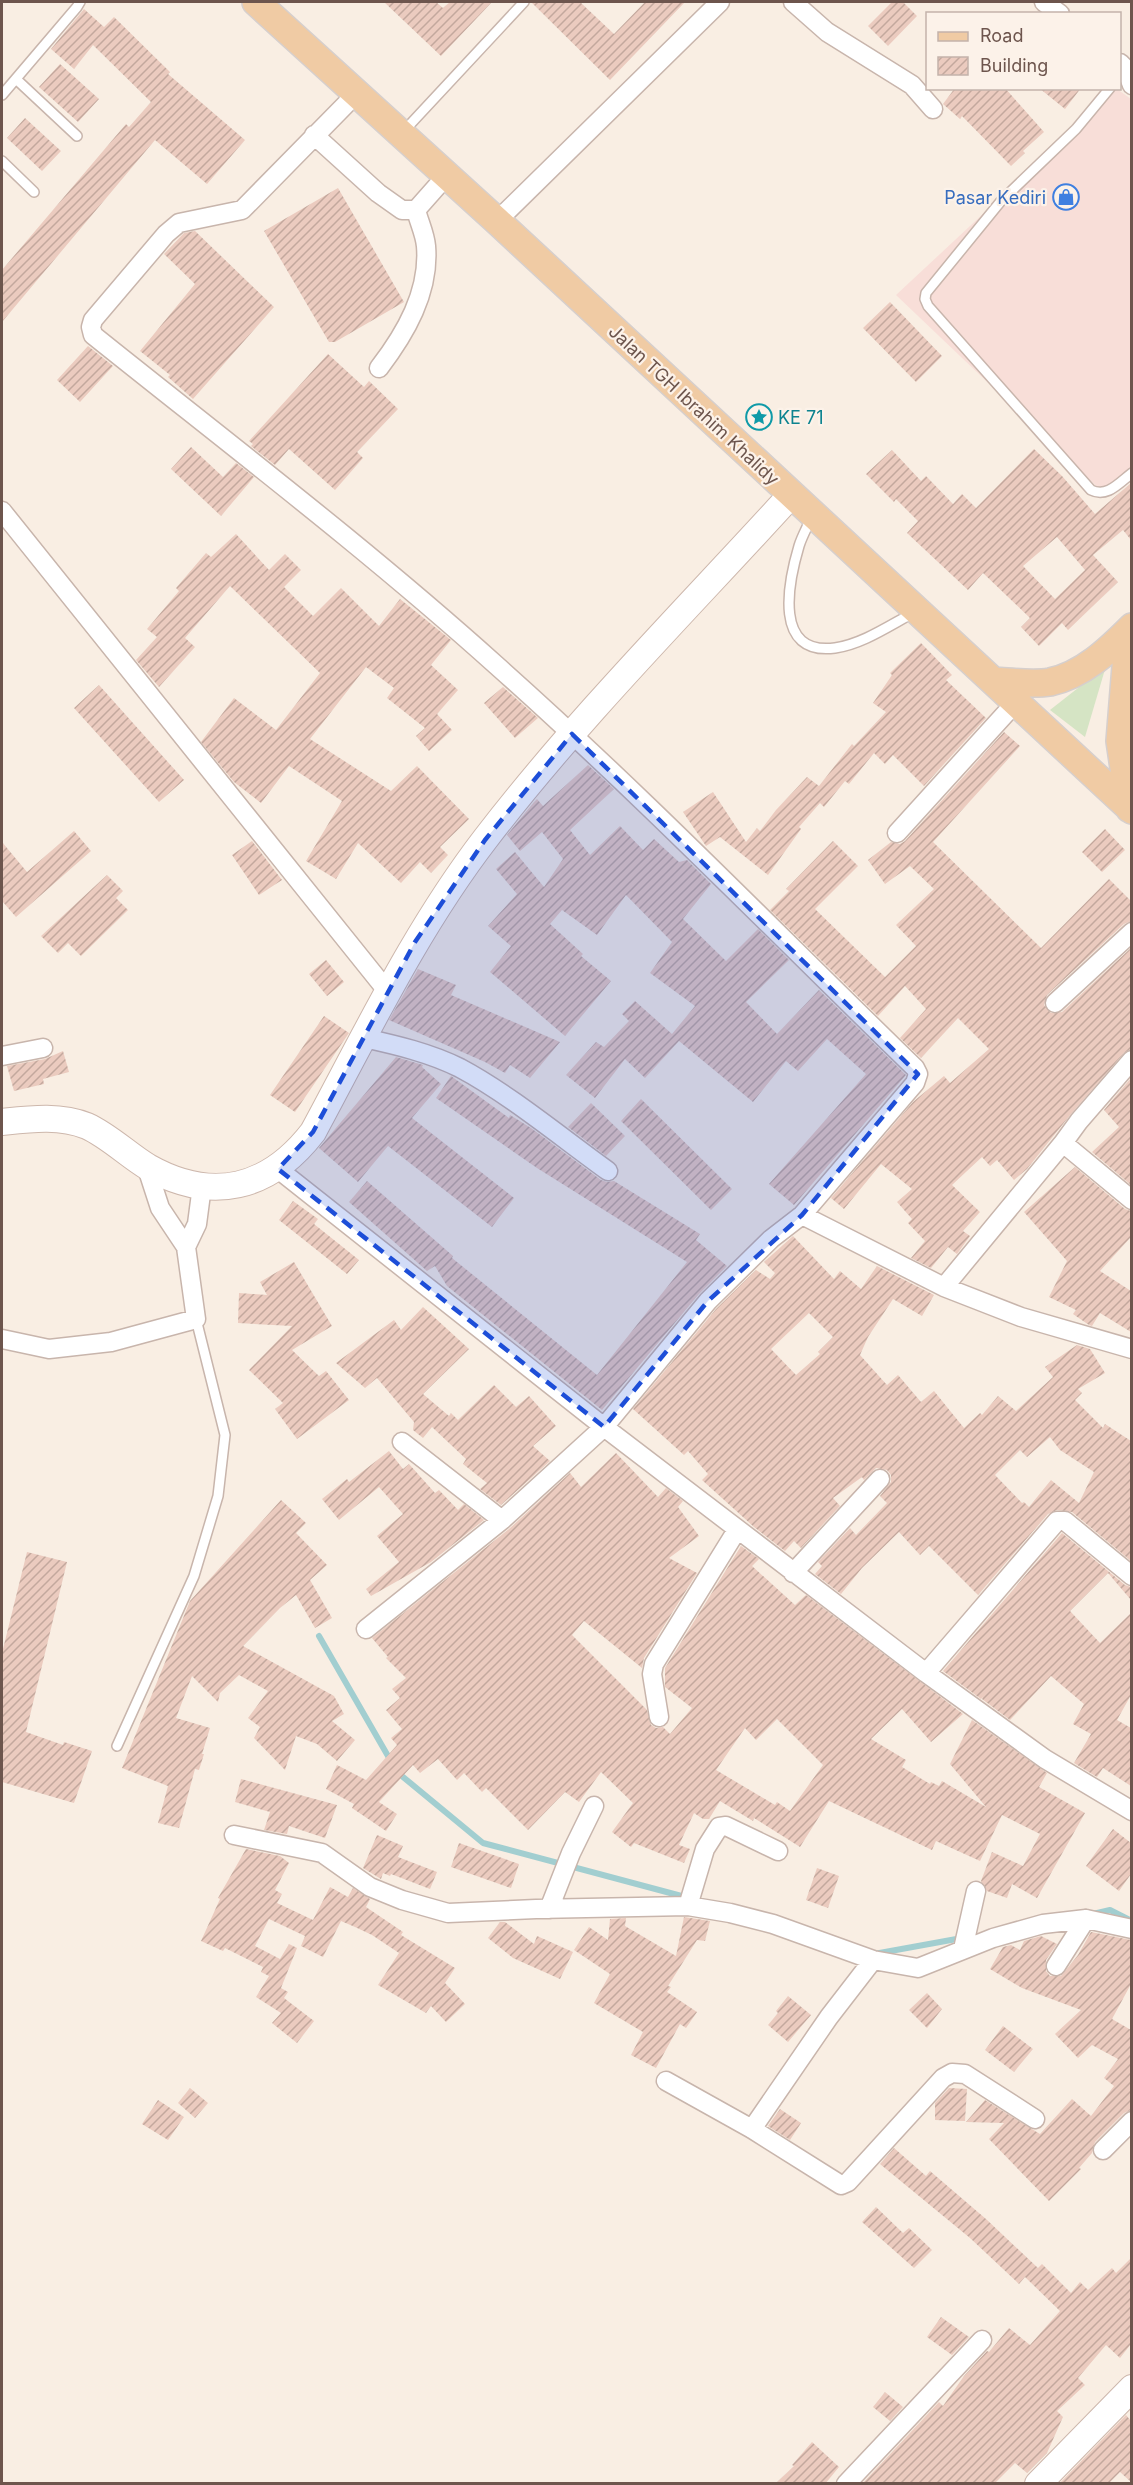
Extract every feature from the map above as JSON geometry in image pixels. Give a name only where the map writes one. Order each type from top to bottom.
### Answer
[{"type":"main road","name":"Jalan TGH Ibrahim Khalidy","points":[[256,2],[447,175],[1131,810]]},
{"type":"main road","points":[[994,681],[1048,682],[1069,677],[1112,647],[1131,628]]},
{"type":"main road","points":[[1131,628],[1120,741],[1131,810]]},
{"type":"street","points":[[496,221],[720,2]]},
{"type":"street","points":[[793,2],[827,32],[912,85],[933,109]]},
{"type":"street","points":[[1044,2],[1059,12]]},
{"type":"street","points":[[356,94],[242,210],[179,223],[166,234],[93,320],[91,327],[93,335],[306,504],[417,596],[572,734],[907,1060],[918,1074],[915,1083],[802,1215],[771,1239],[708,1301],[604,1427],[502,1520],[366,1629]]},
{"type":"street","points":[[314,135],[378,193],[402,210],[416,210],[447,175]]},
{"type":"street","points":[[378,368],[399,342],[421,292],[427,263],[426,243],[416,210]]},
{"type":"street","points":[[2,1122],[37,1119],[67,1120],[89,1127],[171,1179],[210,1187],[246,1183],[278,1168],[297,1153],[314,1132],[415,942],[485,840],[572,734],[791,495]]},
{"type":"street","points":[[2,511],[388,992]]},
{"type":"street","points":[[897,833],[1016,702]]},
{"type":"street","points":[[1055,1003],[1131,932]]},
{"type":"street","points":[[364,1038],[410,1048],[460,1068],[507,1098],[608,1171]]},
{"type":"street","points":[[2,1056],[43,1048]]},
{"type":"street","points":[[944,1287],[1063,1143],[1078,1121],[1131,1060]]},
{"type":"street","points":[[1063,1143],[1131,1200]]},
{"type":"street","points":[[2,1340],[49,1348],[111,1342],[196,1319],[186,1247],[160,1208],[146,1165]]},
{"type":"street","points":[[278,1168],[604,1427],[926,1673],[1046,1759],[1131,1811]]},
{"type":"street","points":[[186,1247],[210,1187]]},
{"type":"street","points":[[802,1215],[944,1287],[1021,1317],[1131,1348]]},
{"type":"street","points":[[402,1442],[502,1520]]},
{"type":"street","points":[[794,1573],[880,1479]]},
{"type":"street","points":[[926,1673],[1058,1521],[1065,1521],[1131,1576]]},
{"type":"street","points":[[660,1717],[652,1674],[654,1664],[738,1530]]},
{"type":"street","points":[[549,1909],[571,1853],[594,1806]]},
{"type":"street","points":[[690,1897],[705,1849],[719,1827],[726,1826],[778,1851]]},
{"type":"street","points":[[234,1835],[322,1853],[355,1878],[381,1892],[448,1913],[549,1909],[690,1897],[730,1913],[773,1924],[873,1960],[918,1968],[938,1961],[966,1936],[976,1891]]},
{"type":"street","points":[[966,1936],[993,1938],[1043,1924],[1086,1919],[1131,1929]]},
{"type":"street","points":[[1056,1966],[1086,1919]]},
{"type":"street","points":[[752,2129],[829,2017],[873,1960]]},
{"type":"street","points":[[666,2081],[752,2129],[841,2185],[848,2182],[943,2078],[952,2073],[965,2074],[1035,2119]]},
{"type":"street","points":[[1103,2150],[1131,2121]]},
{"type":"street","points":[[846,2484],[982,2340]]},
{"type":"street","points":[[1038,2484],[1131,2388]]},
{"type":"lane","points":[[2,95],[80,2]]},
{"type":"lane","points":[[401,134],[524,2]]},
{"type":"lane","points":[[16,79],[77,136]]},
{"type":"lane","points":[[1108,90],[1076,129],[1002,201],[926,293],[925,299],[928,306],[1091,489],[1098,493],[1106,493],[1131,473]]},
{"type":"lane","points":[[2,161],[34,192]]},
{"type":"lane","points":[[813,515],[799,544],[788,599],[790,627],[798,638],[816,648],[851,645],[917,611]]},
{"type":"lane","points":[[117,1746],[194,1576],[218,1496],[225,1435],[196,1319]]},
{"type":"highlighted area","points":[[572,734],[918,1074],[802,1215],[708,1301],[604,1427],[278,1169],[313,1132],[415,942],[485,840]]},
{"type":"shaded area","name":"Pasar Kediri","points":[[1116,90],[1131,99],[1131,477],[1108,497],[896,295]]},
{"type":"green space","points":[[1106,666],[1085,737],[1050,710]]},
{"type":"building","points":[[384,2],[436,2],[443,8],[450,2],[492,2],[441,56]]},
{"type":"building","points":[[531,2],[580,2],[614,34],[645,2],[685,2],[610,80]]},
{"type":"building","points":[[892,2],[903,2],[917,16],[888,46],[868,26]]},
{"type":"building","points":[[84,9],[104,27],[114,17],[170,72],[168,74],[245,140],[207,184],[155,140],[2,322],[2,270],[126,124],[129,127],[151,102],[93,45],[74,69],[51,49]]},
{"type":"building","points":[[60,64],[99,99],[78,122],[39,87]]},
{"type":"building","points":[[954,90],[1007,90],[1044,132],[1023,151],[1025,153],[1011,166],[962,116],[960,119],[943,104]]},
{"type":"building","points":[[1041,90],[1079,90],[1065,109]]},
{"type":"building","points":[[25,118],[61,151],[42,171],[7,138]]},
{"type":"building","points":[[338,188],[404,302],[335,342],[329,342],[264,231]]},
{"type":"building","points":[[195,231],[274,307],[193,399],[168,377],[170,375],[140,351],[195,284],[164,254],[184,233]]},
{"type":"building","points":[[890,302],[942,356],[916,382],[863,328]]},
{"type":"building","points":[[88,346],[113,366],[80,402],[57,380]]},
{"type":"building","points":[[328,354],[364,387],[369,381],[398,409],[357,452],[363,458],[335,490],[289,449],[275,465],[251,446],[253,444],[249,441]]},
{"type":"building","points":[[191,447],[223,477],[236,463],[254,477],[221,516],[171,469]]},
{"type":"building","points":[[1034,449],[1062,476],[1095,514],[1131,483],[1131,540],[1123,530],[1093,555],[1118,582],[1068,630],[1062,623],[1039,646],[1021,627],[1030,618],[983,573],[968,590],[907,533],[918,521],[896,499],[894,502],[866,474],[892,450],[921,481],[926,476],[953,504],[962,494],[976,508]],"holes":[[[1057,537],[1085,570],[1055,599],[1023,566]]]},
{"type":"building","points":[[236,534],[269,570],[285,554],[301,570],[284,587],[313,616],[341,588],[379,626],[400,599],[451,640],[431,665],[458,690],[437,714],[452,730],[429,751],[416,736],[425,728],[387,698],[394,688],[366,667],[310,739],[391,791],[417,766],[469,819],[440,847],[448,855],[431,873],[420,862],[401,883],[358,843],[336,879],[306,861],[342,801],[289,766],[261,803],[234,782],[201,742],[234,698],[276,730],[320,673],[230,586],[185,638],[195,647],[159,687],[136,660],[157,637],[147,629],[179,591],[176,588],[206,553],[211,557]]},
{"type":"building","points":[[921,643],[952,675],[946,680],[986,718],[924,786],[893,755],[885,764],[874,753],[849,784],[845,781],[824,807],[820,803],[799,827],[801,829],[768,875],[720,837],[706,846],[683,812],[713,792],[746,842],[757,828],[760,831],[807,777],[819,786],[852,744],[854,746],[886,712],[873,703],[892,675],[890,673]]},
{"type":"building","points":[[99,685],[184,780],[159,802],[74,708]]},
{"type":"building","points":[[503,687],[538,718],[515,738],[484,703]]},
{"type":"building","points":[[1004,732],[1020,746],[933,842],[1041,948],[1109,879],[1131,901],[1131,921],[1124,924],[1047,995],[1044,1005],[1051,1013],[1062,1012],[1131,948],[1131,1049],[1124,1053],[1027,1169],[1014,1180],[997,1160],[990,1166],[982,1157],[952,1185],[980,1212],[963,1231],[970,1236],[957,1254],[948,1247],[931,1268],[911,1258],[925,1241],[908,1223],[912,1219],[897,1202],[912,1189],[881,1164],[844,1209],[831,1198],[913,1102],[944,1076],[950,1083],[989,1049],[958,1018],[921,1058],[900,1038],[926,1009],[905,986],[878,1016],[770,910],[789,891],[786,889],[833,841],[858,866],[815,909],[885,977],[916,946],[896,925],[934,889],[910,866],[885,884],[868,860],[891,842],[900,844],[905,841]]},
{"type":"building","points":[[588,765],[614,789],[570,830],[590,855],[620,826],[643,850],[654,839],[679,862],[687,860],[711,884],[683,919],[726,961],[758,929],[789,960],[746,1002],[777,1034],[819,990],[906,1075],[794,1205],[769,1184],[866,1074],[827,1039],[798,1071],[786,1061],[753,1102],[679,1041],[645,1078],[625,1059],[595,1098],[566,1075],[596,1042],[604,1047],[629,1021],[622,1014],[635,1001],[672,1034],[695,1006],[650,973],[672,942],[626,895],[597,935],[562,910],[550,924],[583,954],[581,956],[611,981],[565,1036],[490,972],[511,946],[488,926],[517,894],[496,869],[515,852],[544,887],[563,859],[542,832],[520,851],[507,835],[537,799],[543,806]]},
{"type":"building","points":[[1105,829],[1125,850],[1102,872],[1082,852]]},
{"type":"building","points":[[74,831],[91,851],[16,917],[2,901],[2,842],[27,872]]},
{"type":"building","points":[[252,841],[282,880],[259,895],[232,855]]},
{"type":"building","points":[[107,875],[123,891],[116,898],[128,910],[81,956],[68,943],[58,953],[41,936]]},
{"type":"building","points":[[326,960],[344,982],[327,996],[309,974]]},
{"type":"building","points":[[418,969],[456,985],[451,995],[560,1042],[530,1078],[510,1065],[505,1073],[389,1020]]},
{"type":"building","points":[[324,1016],[349,1033],[295,1112],[270,1095]]},
{"type":"building","points":[[63,1051],[69,1072],[43,1079],[44,1084],[14,1091],[7,1066],[45,1059]]},
{"type":"building","points":[[396,1057],[423,1065],[422,1067],[441,1084],[412,1118],[514,1198],[492,1227],[388,1146],[358,1182],[319,1148]]},
{"type":"building","points":[[451,1076],[509,1118],[510,1115],[531,1128],[601,1180],[614,1181],[700,1234],[696,1240],[727,1266],[699,1294],[602,1410],[447,1286],[435,1266],[427,1271],[349,1202],[367,1181],[453,1256],[452,1258],[597,1375],[687,1262],[537,1168],[436,1098]]},
{"type":"building","points":[[1131,1078],[1131,1185],[1092,1152],[1119,1127],[1104,1110]]},
{"type":"building","points":[[641,1099],[732,1189],[711,1210],[621,1121]]},
{"type":"building","points":[[591,1103],[625,1136],[606,1156],[568,1127]]},
{"type":"building","points":[[1075,1167],[1125,1209],[1131,1211],[1131,1237],[1100,1271],[1131,1291],[1131,1332],[1100,1313],[1092,1326],[1089,1325],[1073,1314],[1076,1310],[1049,1297],[1067,1261],[1024,1212]]},
{"type":"building","points":[[293,1201],[318,1219],[314,1224],[359,1260],[347,1274],[279,1220]]},
{"type":"building","points":[[793,1236],[834,1279],[840,1271],[861,1289],[877,1266],[934,1295],[922,1316],[893,1299],[868,1337],[860,1355],[887,1385],[898,1375],[921,1402],[934,1391],[964,1428],[980,1413],[982,1415],[998,1396],[1016,1411],[1053,1377],[1045,1367],[1077,1345],[1090,1349],[1105,1373],[1078,1389],[1082,1393],[1075,1400],[1103,1428],[1105,1424],[1131,1441],[1131,1561],[1072,1512],[1057,1510],[1048,1514],[978,1595],[929,1546],[920,1555],[899,1532],[862,1568],[841,1594],[815,1574],[822,1566],[818,1562],[850,1528],[856,1535],[887,1503],[880,1496],[891,1482],[891,1475],[887,1470],[876,1468],[864,1480],[862,1477],[833,1498],[840,1506],[801,1548],[794,1541],[785,1551],[754,1527],[702,1480],[708,1474],[688,1451],[684,1455],[633,1409],[716,1309],[756,1270],[770,1279],[775,1273],[764,1262]],"holes":[[[809,1313],[833,1337],[818,1352],[820,1354],[796,1375],[771,1349]],[[1050,1437],[1060,1450],[1094,1472],[1079,1503],[1051,1480],[1029,1507],[1024,1502],[1022,1503],[995,1475],[1020,1450],[1027,1457]]]},
{"type":"building","points":[[294,1262],[332,1326],[292,1350],[319,1376],[326,1371],[349,1400],[297,1439],[275,1409],[283,1403],[249,1370],[292,1326],[238,1323],[239,1293],[267,1295],[260,1282]]},
{"type":"building","points":[[423,1307],[469,1349],[423,1394],[449,1416],[451,1413],[458,1420],[494,1385],[516,1407],[529,1396],[556,1426],[533,1446],[550,1461],[501,1505],[480,1489],[487,1483],[463,1464],[466,1459],[432,1427],[423,1438],[413,1430],[414,1422],[377,1378],[365,1388],[336,1363],[394,1320],[401,1330]]},
{"type":"building","points":[[389,1451],[403,1469],[409,1464],[435,1493],[439,1490],[458,1510],[464,1504],[484,1520],[431,1562],[371,1596],[366,1589],[399,1562],[377,1536],[403,1514],[379,1487],[339,1520],[322,1499],[347,1479],[349,1482]]},
{"type":"building","points":[[616,1453],[658,1497],[666,1488],[683,1501],[678,1507],[699,1536],[669,1558],[697,1573],[644,1658],[642,1668],[584,1621],[572,1635],[647,1710],[651,1725],[656,1728],[663,1727],[670,1734],[692,1708],[665,1687],[665,1668],[741,1546],[759,1559],[752,1566],[795,1605],[806,1595],[963,1714],[931,1742],[902,1709],[871,1739],[906,1760],[902,1767],[930,1784],[931,1782],[939,1786],[942,1781],[986,1807],[950,1764],[972,1720],[1047,1773],[1039,1787],[1085,1813],[1037,1898],[1012,1884],[1007,1898],[987,1891],[981,1881],[992,1852],[1023,1866],[1040,1834],[1002,1815],[980,1861],[936,1841],[932,1850],[829,1801],[800,1847],[754,1818],[753,1821],[720,1801],[709,1819],[703,1819],[694,1813],[679,1845],[690,1849],[684,1863],[634,1843],[631,1847],[612,1832],[633,1803],[601,1772],[579,1802],[565,1792],[528,1830],[486,1788],[482,1792],[464,1773],[457,1780],[438,1759],[420,1773],[413,1765],[379,1802],[397,1814],[386,1831],[352,1808],[354,1804],[326,1789],[337,1765],[366,1780],[397,1745],[391,1738],[402,1729],[386,1710],[400,1698],[392,1689],[406,1678],[386,1658],[388,1657],[372,1638],[509,1529],[570,1473],[581,1487]],"holes":[[[777,1719],[823,1765],[790,1811],[777,1802],[775,1805],[716,1770],[745,1728],[756,1740]]]},
{"type":"building","points":[[281,1500],[306,1523],[296,1533],[327,1565],[310,1580],[332,1618],[315,1628],[296,1595],[243,1646],[334,1696],[344,1714],[332,1721],[355,1740],[337,1761],[317,1744],[296,1736],[285,1770],[254,1738],[260,1727],[248,1718],[268,1691],[239,1675],[220,1693],[218,1702],[192,1676],[176,1718],[210,1728],[202,1754],[204,1754],[199,1770],[195,1769],[179,1828],[158,1823],[168,1786],[122,1768],[190,1601]]},
{"type":"building","points":[[1062,1533],[1125,1585],[1131,1587],[1131,1600],[1108,1573],[1070,1611],[1100,1643],[1131,1613],[1131,1695],[1117,1720],[1131,1728],[1131,1786],[1103,1768],[1097,1777],[1074,1763],[1091,1734],[1073,1724],[1084,1704],[1051,1676],[1010,1720],[982,1699],[983,1697],[981,1699],[943,1671]]},
{"type":"building","points":[[27,1552],[67,1562],[26,1732],[63,1745],[64,1742],[92,1751],[74,1803],[2,1782],[2,1653]]},
{"type":"building","points":[[241,1779],[337,1805],[325,1838],[289,1826],[287,1834],[264,1830],[270,1812],[235,1802]]},
{"type":"building","points":[[1113,1829],[1131,1843],[1131,1874],[1119,1891],[1086,1866]]},
{"type":"building","points":[[377,1835],[403,1846],[398,1857],[437,1872],[430,1889],[391,1874],[390,1876],[383,1873],[381,1879],[363,1868]]},
{"type":"building","points":[[459,1843],[519,1864],[511,1888],[451,1867]]},
{"type":"building","points":[[246,1849],[280,1856],[289,1863],[275,1890],[282,1894],[277,1903],[313,1920],[330,1887],[348,1897],[353,1888],[370,1899],[366,1907],[403,1932],[401,1935],[455,1968],[445,1983],[465,2004],[446,2022],[431,2006],[426,2013],[378,1985],[399,1953],[355,1927],[341,1921],[323,1957],[301,1946],[305,1936],[269,1919],[255,1946],[280,1959],[289,1944],[297,1948],[281,1988],[288,1992],[284,1998],[314,2021],[297,2043],[272,2023],[281,2013],[256,1997],[269,1976],[261,1972],[263,1967],[225,1948],[223,1951],[201,1941],[220,1899],[218,1898]]},
{"type":"building","points":[[817,1868],[839,1876],[828,1908],[806,1900]]},
{"type":"building","points":[[684,1917],[710,1921],[705,1941],[697,1940],[668,1986],[671,1987],[667,1992],[697,2012],[686,2028],[680,2024],[656,2068],[631,2055],[643,2032],[594,2003],[610,1974],[574,1950],[589,1927],[608,1940],[610,1919],[626,1918],[625,1926],[676,1956]]},
{"type":"building","points":[[500,1922],[505,1922],[534,1944],[537,1936],[573,1952],[560,1979],[513,1958],[488,1938]]},
{"type":"building","points":[[1091,1932],[1131,1940],[1131,1984],[1112,2019],[1131,2030],[1131,2110],[1124,2113],[1095,2142],[1092,2153],[1079,2168],[1081,2169],[1049,2201],[989,2139],[1004,2123],[966,2122],[985,2100],[1040,2134],[1072,2099],[1091,2116],[1114,2086],[1104,2078],[1118,2059],[1092,2045],[1078,2058],[1055,2034],[1081,2010],[1022,1988],[990,1969],[1003,1947],[1011,1945],[1020,1950],[1024,1941],[1041,1936],[1057,1944],[1046,1960],[1046,1971],[1050,1976],[1061,1976],[1078,1955]]},
{"type":"building","points":[[927,1993],[942,2009],[927,2028],[909,2010]]},
{"type":"building","points":[[788,1996],[811,2015],[788,2042],[768,2025]]},
{"type":"building","points":[[1003,2026],[1033,2049],[1014,2072],[985,2050]]},
{"type":"building","points":[[190,2088],[208,2103],[195,2118],[178,2103]]},
{"type":"building","points":[[949,2088],[967,2089],[965,2121],[935,2120],[935,2103]]},
{"type":"building","points":[[158,2100],[184,2117],[168,2140],[142,2124]]},
{"type":"building","points":[[780,2109],[801,2123],[790,2140],[768,2126]]},
{"type":"building","points":[[894,2148],[926,2176],[930,2171],[1038,2268],[1042,2264],[1071,2293],[1080,2282],[1088,2290],[1112,2268],[1116,2273],[1131,2258],[1131,2344],[1120,2358],[1106,2345],[1078,2378],[1085,2385],[1057,2411],[1063,2417],[1047,2453],[1027,2473],[1015,2463],[994,2484],[862,2484],[939,2402],[943,2406],[964,2376],[987,2351],[989,2352],[1009,2328],[1030,2345],[1060,2311],[1025,2277],[1019,2284],[970,2238],[880,2164]]},
{"type":"building","points":[[876,2207],[903,2233],[909,2228],[932,2250],[914,2268],[862,2222]]},
{"type":"building","points":[[941,2317],[969,2337],[952,2355],[927,2337]]},
{"type":"building","points":[[885,2392],[903,2407],[890,2421],[873,2407]]},
{"type":"building","points":[[1126,2415],[1131,2421],[1131,2482],[1120,2472],[1108,2484],[1059,2484]]},
{"type":"building","points":[[812,2442],[839,2467],[825,2484],[775,2484],[794,2466],[792,2465]]},
{"type":"waterway","points":[[319,1636],[392,1763]]},
{"type":"waterway","points":[[397,1772],[483,1843],[689,1898]]},
{"type":"waterway","points":[[1093,1914],[1110,1910],[1132,1921]]},
{"type":"waterway","points":[[874,1954],[962,1938]]},
{"type":"place","name":"Pasar Kediri","points":[[1066,197]]},
{"type":"place","name":"KE 71","points":[[759,417]]}]
